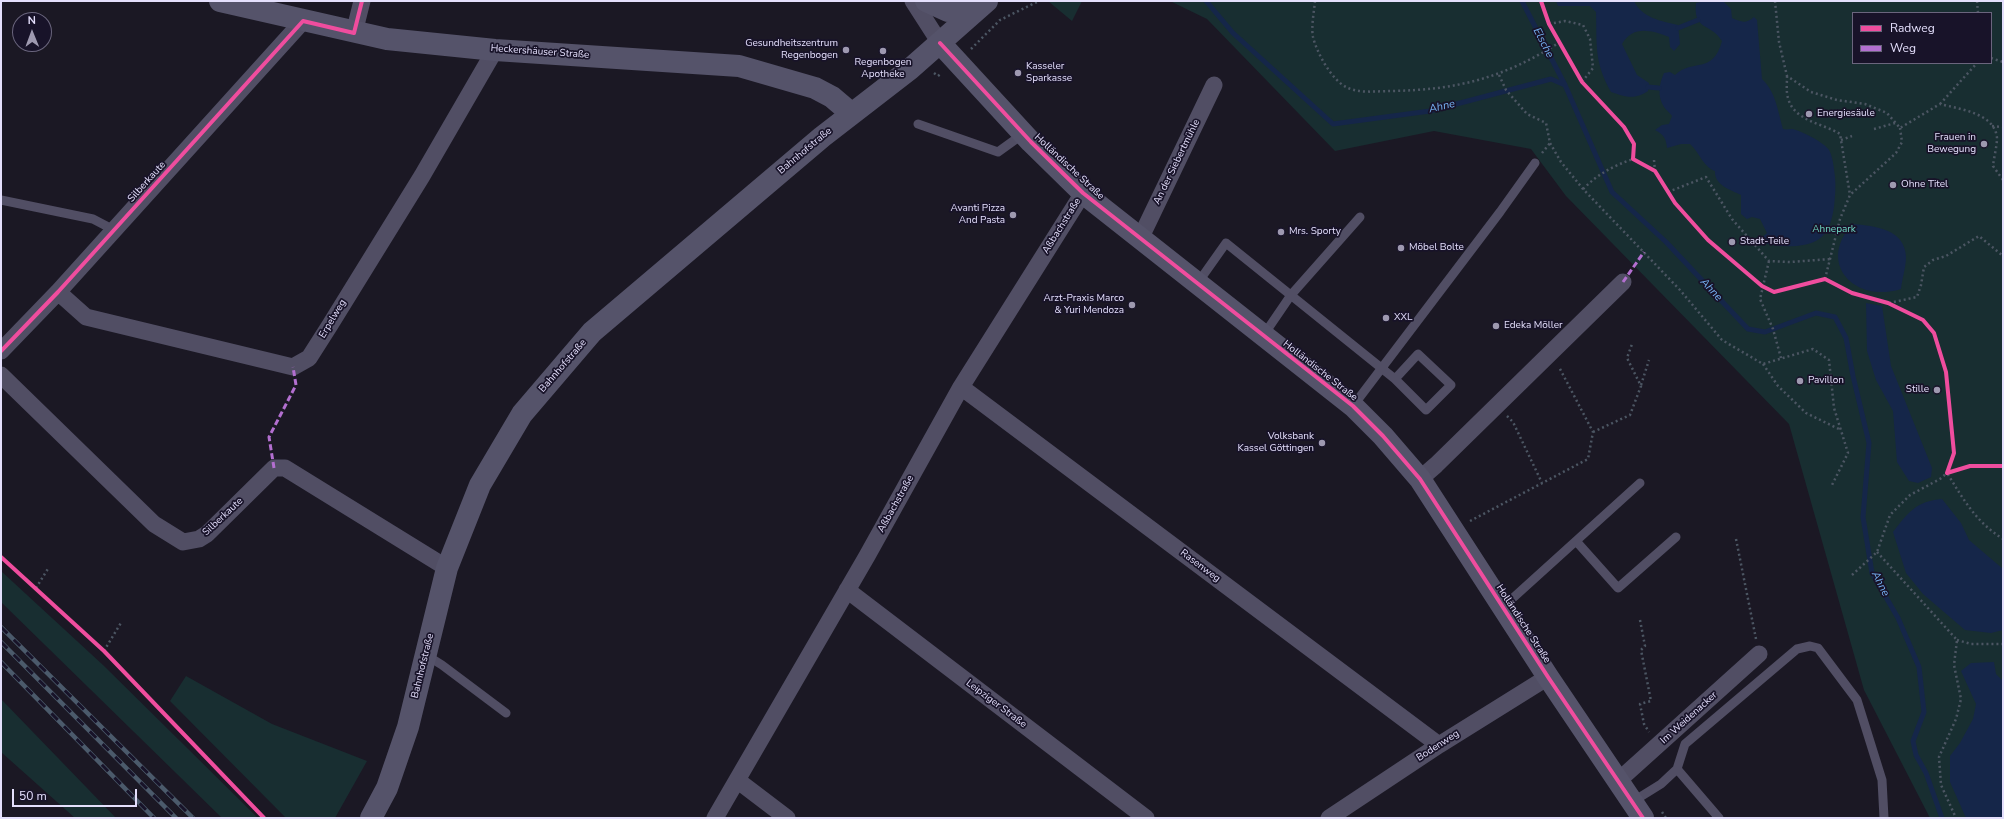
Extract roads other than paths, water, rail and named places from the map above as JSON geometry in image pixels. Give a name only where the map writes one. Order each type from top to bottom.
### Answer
[{"type":"street","name":"Heckershäuser Straße","points":[[220,1],[354,33],[386,39],[495,50],[738,66],[819,90],[832,97],[852,114]]},
{"type":"street","points":[[354,33],[362,1]]},
{"type":"street","name":"Holländische Straße","points":[[913,1],[940,43],[1023,134],[1083,193],[1353,406],[1383,436],[1420,479],[1548,677],[1638,810]]},
{"type":"street","points":[[926,1],[948,11],[985,3]]},
{"type":"street","name":"Bahnhofstraße","points":[[371,818],[387,788],[408,727],[447,568],[480,485],[522,414],[592,332],[804,152],[940,43],[985,3]]},
{"type":"street","name":"Silberkaute","points":[[1,351],[58,292],[303,21]]},
{"type":"street","name":"Erpelweg","points":[[58,292],[86,317],[293,367],[309,358],[326,332],[422,176],[495,50]]},
{"type":"street","name":"An der Siebertmühle","points":[[1140,239],[1214,85]]},
{"type":"street","name":"Aßbachstraße","points":[[715,818],[847,590],[961,388],[1083,193]]},
{"type":"street","points":[[1420,479],[1623,282]]},
{"type":"street","name":"Silberkaute","points":[[1,376],[154,524],[183,542],[199,539],[207,534],[274,468],[285,468],[447,568]]},
{"type":"street","name":"Rasenweg","points":[[961,388],[1439,745]]},
{"type":"street","name":"Leipziger Straße","points":[[847,590],[1146,818]]},
{"type":"street","name":"Im Weidenacker","points":[[1618,781],[1759,654]]},
{"type":"street","name":"Bodenweg","points":[[1329,818],[1439,745],[1548,677]]},
{"type":"street","points":[[737,780],[788,818]]},
{"type":"lane","points":[[918,124],[998,152],[1023,134]]},
{"type":"lane","points":[[1353,406],[1500,212],[1535,163]]},
{"type":"lane","points":[[1,200],[93,219],[114,230]]},
{"type":"lane","points":[[1263,336],[1291,295],[1360,217]]},
{"type":"lane","points":[[1197,284],[1226,243],[1382,368],[1426,410],[1451,385],[1418,354],[1395,379]]},
{"type":"lane","points":[[1503,607],[1640,483]]},
{"type":"lane","points":[[1576,541],[1618,588],[1676,537]]},
{"type":"lane","points":[[1638,810],[1661,784],[1677,769],[1685,744],[1796,649],[1810,646],[1818,648],[1857,700],[1882,780],[1884,818]]},
{"type":"lane","points":[[426,656],[442,665],[506,713]]},
{"type":"lane","points":[[1677,769],[1719,818]]},
{"type":"water","points":[[1556,1],[1634,1],[1637,7],[1647,15],[1678,25],[1680,44],[1674,51],[1670,47],[1669,37],[1649,31],[1631,34],[1622,44],[1637,75],[1649,83],[1648,91],[1634,97],[1611,92],[1599,62],[1596,12],[1590,6],[1558,6]]},
{"type":"water","points":[[1704,1],[1724,2],[1731,9],[1732,18],[1738,21],[1743,22],[1754,17],[1757,20],[1762,79],[1767,84],[1773,96],[1783,129],[1792,129],[1806,134],[1823,144],[1829,150],[1834,167],[1834,207],[1830,223],[1824,235],[1813,242],[1797,246],[1787,246],[1761,242],[1761,238],[1767,233],[1760,219],[1752,217],[1747,219],[1741,214],[1741,195],[1728,189],[1717,180],[1715,171],[1704,163],[1690,144],[1681,144],[1667,148],[1664,137],[1655,130],[1662,125],[1669,124],[1672,116],[1664,107],[1660,99],[1660,86],[1664,73],[1670,72],[1675,75],[1689,67],[1708,62],[1718,52],[1722,41],[1697,18],[1696,3]]},
{"type":"water","points":[[1853,224],[1879,228],[1895,235],[1900,240],[1906,257],[1901,289],[1884,292],[1868,291],[1855,285],[1846,276],[1840,265],[1838,252],[1843,238]]},
{"type":"water","points":[[1866,303],[1882,306],[1891,366],[1932,468],[1931,477],[1918,483],[1909,481],[1897,462],[1893,411],[1876,380],[1867,351]]},
{"type":"water","points":[[1942,499],[1961,523],[1969,540],[2003,569],[2003,630],[1991,633],[1965,630],[1923,594],[1906,573],[1893,532],[1913,509],[1925,502]]},
{"type":"water","points":[[1994,662],[1996,674],[2003,681],[2003,818],[1966,818],[1950,782],[1950,756],[1960,743],[1973,719],[1976,704],[1961,671],[1971,663]]},
{"type":"waterway","name":"Ahne","points":[[1206,1],[1233,33],[1333,124],[1430,111],[1551,79],[1565,85],[1612,192],[1666,242],[1748,329],[1765,332],[1816,313],[1835,317],[1846,338],[1853,376],[1869,443],[1863,517],[1872,573],[1898,618],[1919,667],[1924,712],[1913,741],[1916,755],[1926,773],[1942,818]]},
{"type":"waterway","name":"Elsche","points":[[1522,1],[1565,85]]},
{"type":"waterway","points":[[1678,28],[1698,20]]},
{"type":"waterway","points":[[1648,87],[1659,88]]},
{"type":"railway","points":[[1,627],[193,818]]},
{"type":"railway","points":[[1,642],[176,818]]},
{"type":"railway","points":[[1,662],[154,818]]},
{"type":"place","name":"Gesundheitszentrum Regenbogen","points":[[846,50]]},
{"type":"place","name":"Regenbogen Apotheke","points":[[883,51]]},
{"type":"place","name":"Kasseler Sparkasse","points":[[1018,73]]},
{"type":"place","name":"Energiesäule","points":[[1809,114]]},
{"type":"place","name":"Frauen in Bewegung","points":[[1984,144]]},
{"type":"place","name":"Ohne Titel","points":[[1893,185]]},
{"type":"place","name":"Avanti Pizza And Pasta","points":[[1013,215]]},
{"type":"place","name":"Mrs. Sporty","points":[[1281,232]]},
{"type":"place","name":"Stadt-Teile","points":[[1732,242]]},
{"type":"place","name":"Möbel Bolte","points":[[1401,248]]},
{"type":"place","name":"Arzt-Praxis Marco & Yuri Mendoza","points":[[1132,305]]},
{"type":"place","name":"XXL","points":[[1386,318]]},
{"type":"place","name":"Edeka Möller","points":[[1496,326]]},
{"type":"place","name":"Pavillon","points":[[1800,381]]},
{"type":"place","name":"Stille","points":[[1937,390]]},
{"type":"place","name":"Volksbank Kassel Göttingen","points":[[1322,443]]},
{"type":"park label","name":"Ahnepark","points":[[1834,230]]}]
